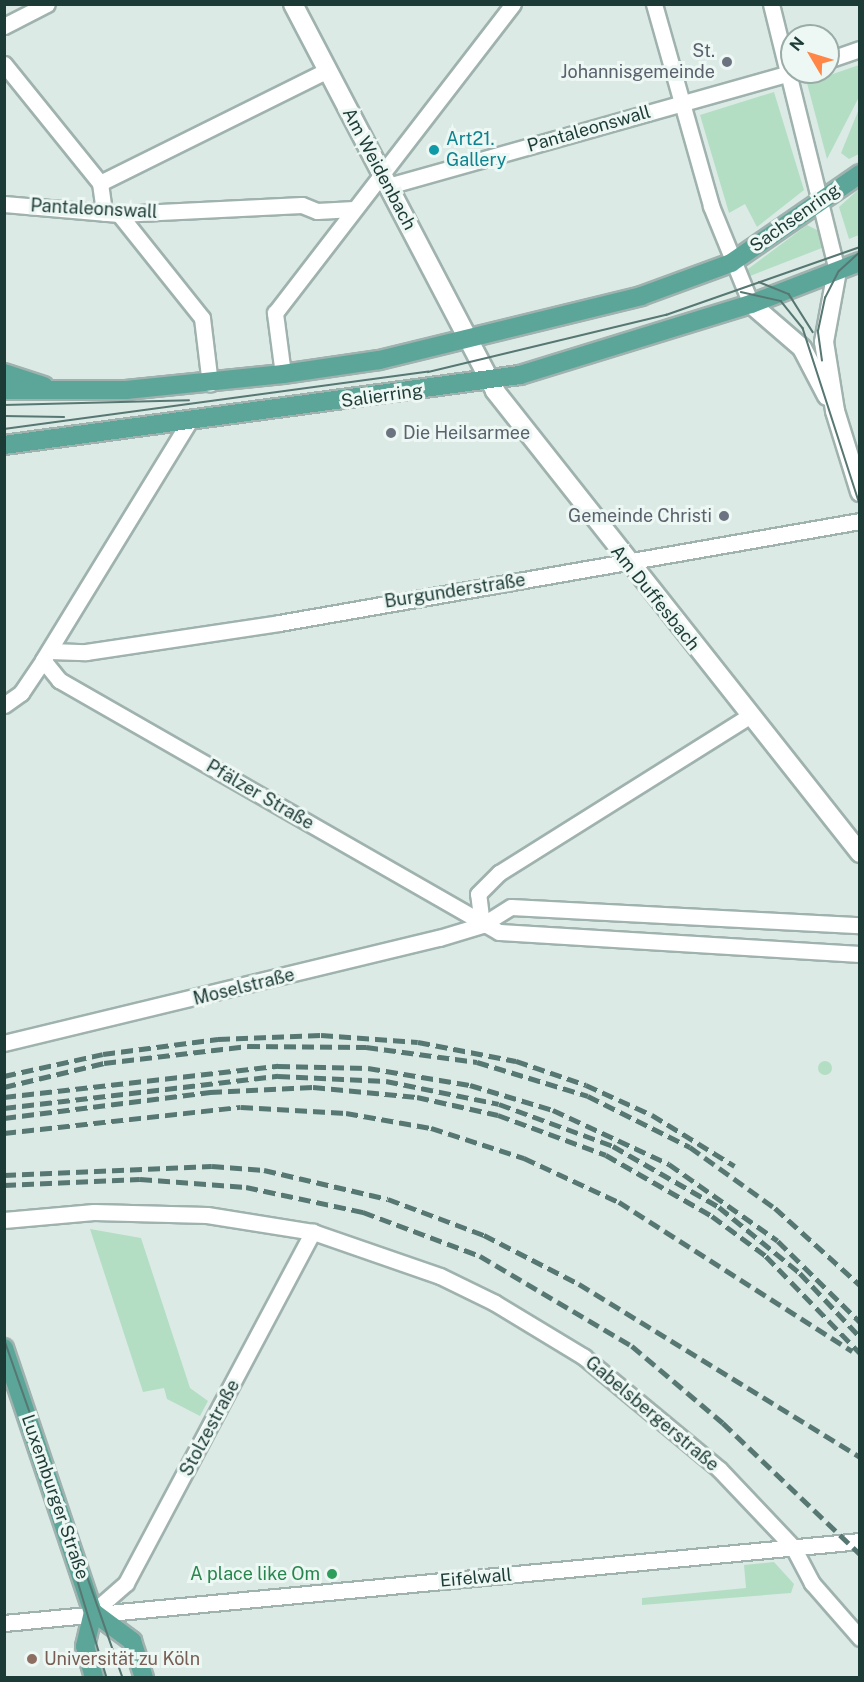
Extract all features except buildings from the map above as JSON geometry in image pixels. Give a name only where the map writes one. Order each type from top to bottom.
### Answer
[{"type":"main road","name":"Sachsenring","points":[[730,263],[860,174]]},
{"type":"main road","points":[[751,304],[860,262]]},
{"type":"main road","name":"Salierring","points":[[4,390],[63,392],[210,384],[379,360],[462,335],[641,296],[730,263]]},
{"type":"main road","name":"Salierring","points":[[4,446],[489,382],[751,304]]},
{"type":"main road","points":[[4,373],[63,392]]},
{"type":"main road","name":"Luxemburger Straße","points":[[4,1348],[93,1612]]},
{"type":"main road","points":[[93,1676],[85,1646],[93,1612],[132,1641],[144,1677]]},
{"type":"street","points":[[4,26],[47,4]]},
{"type":"street","name":"Am Weidenbach","points":[[293,4],[385,180],[462,335]]},
{"type":"street","points":[[283,374],[275,313],[354,209],[385,180],[513,4]]},
{"type":"street","points":[[654,4],[678,104],[730,263],[751,304],[802,348],[835,411]]},
{"type":"street","points":[[771,4],[780,34]]},
{"type":"street","points":[[840,56],[860,50]]},
{"type":"street","points":[[4,64],[100,183],[111,213],[202,318],[210,384]]},
{"type":"street","points":[[100,183],[326,71]]},
{"type":"street","name":"Pantaleonswall","points":[[385,180],[780,76]]},
{"type":"street","points":[[795,84],[822,198],[836,272],[824,342],[835,411],[860,492]]},
{"type":"street","name":"Pantaleonswall","points":[[4,204],[111,213],[302,205],[317,211],[354,209]]},
{"type":"street","name":"Am Duffesbach","points":[[462,335],[489,382],[627,563],[860,852]]},
{"type":"street","points":[[4,705],[21,693],[46,655],[189,422]]},
{"type":"street","name":"Burgunderstraße","points":[[46,655],[86,652],[257,627],[860,521]]},
{"type":"street","name":"Pfälzer Straße","points":[[46,655],[59,681],[482,925],[512,935],[860,954]]},
{"type":"street","points":[[751,716],[499,873],[478,894],[482,925],[511,907],[860,925]]},
{"type":"street","name":"Moselstraße","points":[[4,1043],[482,925]]},
{"type":"street","name":"Gabelsbergerstraße","points":[[4,1220],[94,1212],[196,1215],[313,1233],[440,1276],[584,1357],[711,1461],[793,1547],[812,1583],[860,1638]]},
{"type":"street","name":"Stolzestraße","points":[[93,1612],[126,1583],[313,1233]]},
{"type":"street","name":"Eifelwall","points":[[4,1623],[93,1612],[860,1541]]},
{"type":"green space","points":[[859,65],[859,97],[827,159],[807,84],[840,84],[840,72]]},
{"type":"green space","points":[[774,92],[804,190],[757,227],[745,204],[729,213],[700,115]]},
{"type":"green space","points":[[859,109],[859,154],[849,159],[841,153]]},
{"type":"green space","points":[[859,189],[859,235],[849,239],[839,207]]},
{"type":"green space","points":[[807,225],[821,232],[827,246],[745,278],[748,269]]},
{"type":"green space","points":[[822,1061],[828,1061],[832,1068],[828,1075],[822,1075],[818,1071],[818,1065]]},
{"type":"green space","points":[[90,1229],[141,1238],[190,1388],[208,1401],[200,1416],[167,1399],[164,1388],[143,1392]]},
{"type":"green space","points":[[774,1562],[794,1584],[791,1593],[642,1605],[642,1598],[746,1588],[744,1565]]},
{"type":"tram line","points":[[4,429],[428,372],[666,315],[860,247]]},
{"type":"tram line","points":[[822,361],[818,331],[825,298],[839,271],[860,252]]},
{"type":"tram line","points":[[759,282],[789,294],[813,332]]},
{"type":"tram line","points":[[741,292],[781,301],[803,328],[860,505]]},
{"type":"tram line","points":[[4,405],[189,400]]},
{"type":"tram line","points":[[4,416],[64,417]]},
{"type":"tram line","points":[[4,1338],[123,1678]]},
{"type":"tram line","points":[[76,1575],[107,1678]]},
{"type":"railway","points":[[4,1076],[103,1054],[218,1039],[321,1035],[418,1042],[516,1061],[586,1085],[652,1115],[735,1166]]},
{"type":"railway","points":[[4,1087],[104,1063],[248,1046],[366,1047],[477,1062],[588,1096],[690,1147],[775,1208],[860,1285]]},
{"type":"railway","points":[[4,1097],[278,1066],[368,1068],[470,1085],[553,1110],[669,1164],[778,1241],[860,1322]]},
{"type":"railway","points":[[4,1108],[278,1076],[386,1081],[499,1104],[613,1146],[719,1207],[800,1273],[860,1337]]},
{"type":"railway","points":[[4,1118],[210,1092],[313,1087],[417,1097],[498,1115],[606,1155],[712,1216],[766,1256],[860,1353]]},
{"type":"railway","points":[[4,1133],[241,1107],[346,1113],[431,1128],[524,1158],[619,1202],[852,1351]]},
{"type":"railway","points":[[4,1175],[212,1166],[264,1170],[388,1199],[484,1235],[579,1284],[860,1457]]},
{"type":"railway","points":[[4,1185],[140,1179],[246,1187],[363,1212],[480,1256],[632,1346],[723,1423],[860,1554]]},
{"type":"place","name":"St. Johannisgemeinde","points":[[727,62]]},
{"type":"place","name":"Art21. Gallery","points":[[434,150]]},
{"type":"place","name":"Die Heilsarmee","points":[[391,433]]},
{"type":"place","name":"Gemeinde Christi","points":[[724,516]]},
{"type":"place","name":"A place like Om","points":[[332,1574]]},
{"type":"place","name":"Universität zu Köln","points":[[32,1659]]}]
